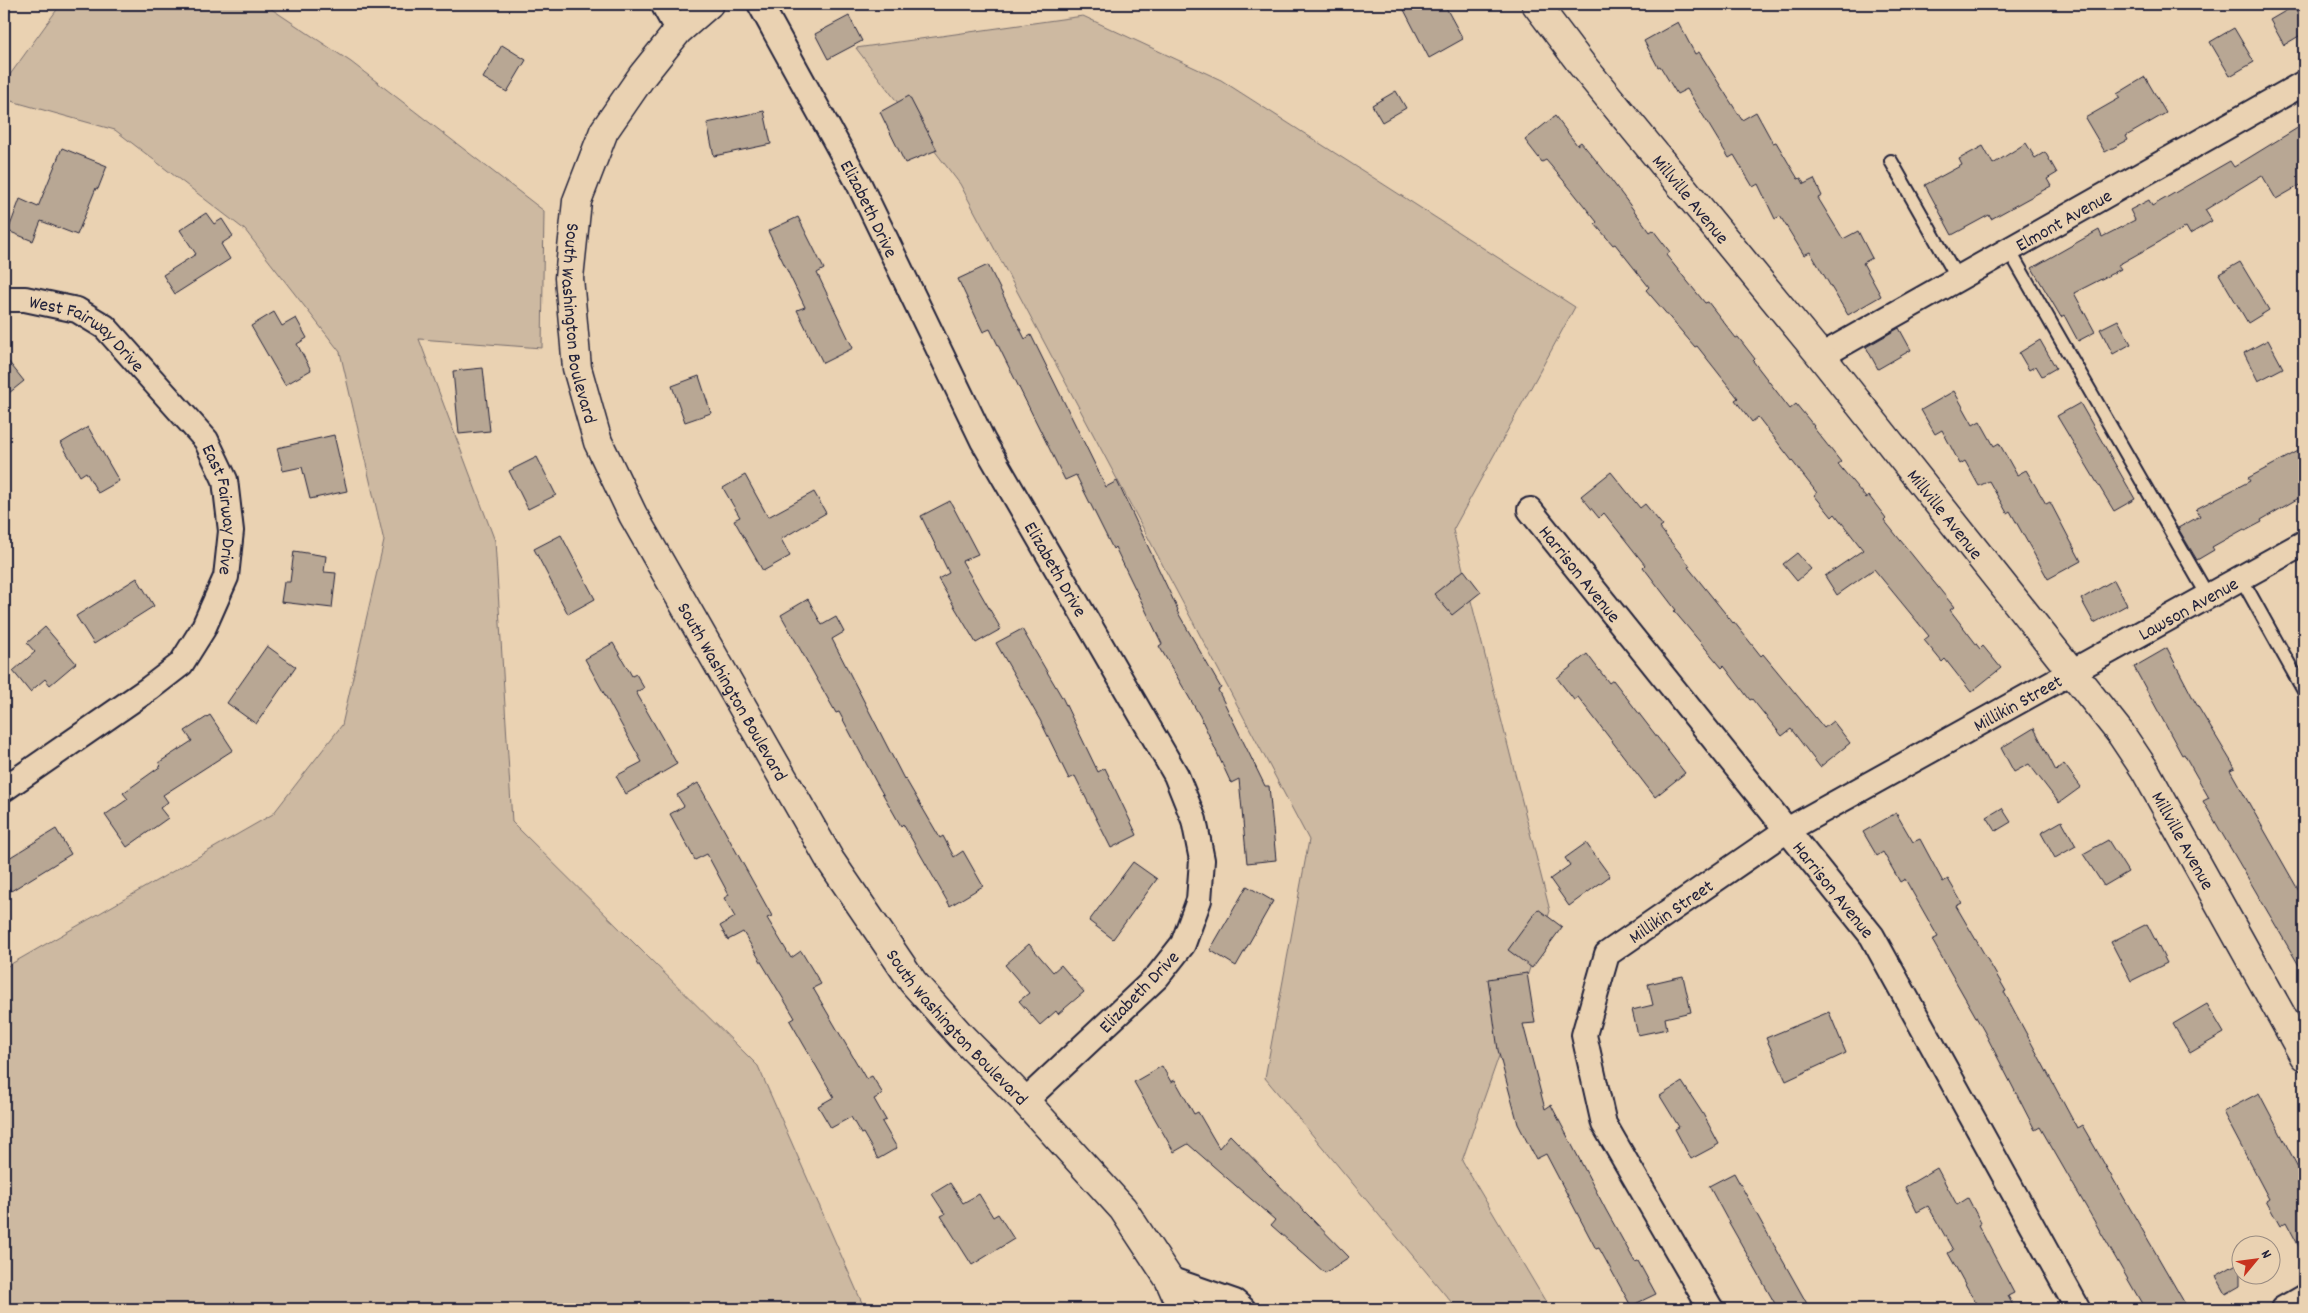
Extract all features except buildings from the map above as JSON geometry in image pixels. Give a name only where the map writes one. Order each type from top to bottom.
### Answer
[{"type":"street","points":[[663,4],[678,31]]},
{"type":"street","name":"South Washington Boulevard","points":[[710,4],[678,31],[642,76],[604,131],[577,202],[569,278],[577,368],[598,442],[634,515],[830,860],[913,982],[960,1036],[1026,1101],[1123,1209],[1169,1279],[1182,1309]]},
{"type":"street","name":"Elizabeth Drive","points":[[760,4],[859,184],[983,441],[1176,775],[1194,820],[1202,860],[1199,900],[1183,944],[1157,977],[1026,1101]]},
{"type":"street","name":"Millville Avenue","points":[[1536,4],[1582,64],[1821,356],[2121,734],[2145,770],[2304,1056]]},
{"type":"street","name":"Elmont Avenue","points":[[1821,356],[2304,83]]},
{"type":"street","name":"West Fairway Drive","points":[[4,299],[25,299],[77,310],[105,327],[159,386]]},
{"type":"street","name":"East Fairway Drive","points":[[4,789],[150,688],[181,664],[203,629],[226,577],[232,531],[225,480],[206,440],[159,386]]},
{"type":"street","name":"Harrison Avenue","points":[[1530,510],[1872,936],[2078,1309]]},
{"type":"street","name":"Lawson Avenue","points":[[2071,672],[2304,543]]},
{"type":"street","name":"Millikin Street","points":[[1711,1309],[1604,1124],[1584,1035],[1607,954],[1787,830],[2071,672]]},
{"type":"street","points":[[1169,1279],[1234,1302],[1243,1309]]},
{"type":"street","points":[[2283,1309],[2304,1297]]},
{"type":"lane","points":[[1891,162],[1958,279]]},
{"type":"lane","points":[[2008,250],[2208,596]]},
{"type":"lane","points":[[2241,578],[2304,690]]},
{"type":"shaded area","points":[[61,4],[264,4],[351,62],[544,211],[542,348],[419,339],[495,541],[512,822],[758,1066],[863,1305],[870,1309],[4,1309],[4,968],[273,814],[342,725],[384,541],[340,352],[245,230],[115,130],[4,99],[4,83]]},
{"type":"shaded area","points":[[1083,16],[1221,80],[1575,307],[1453,530],[1550,911],[1462,1161],[1550,1309],[1457,1309],[1265,1078],[1309,840],[960,184],[856,48]]}]
